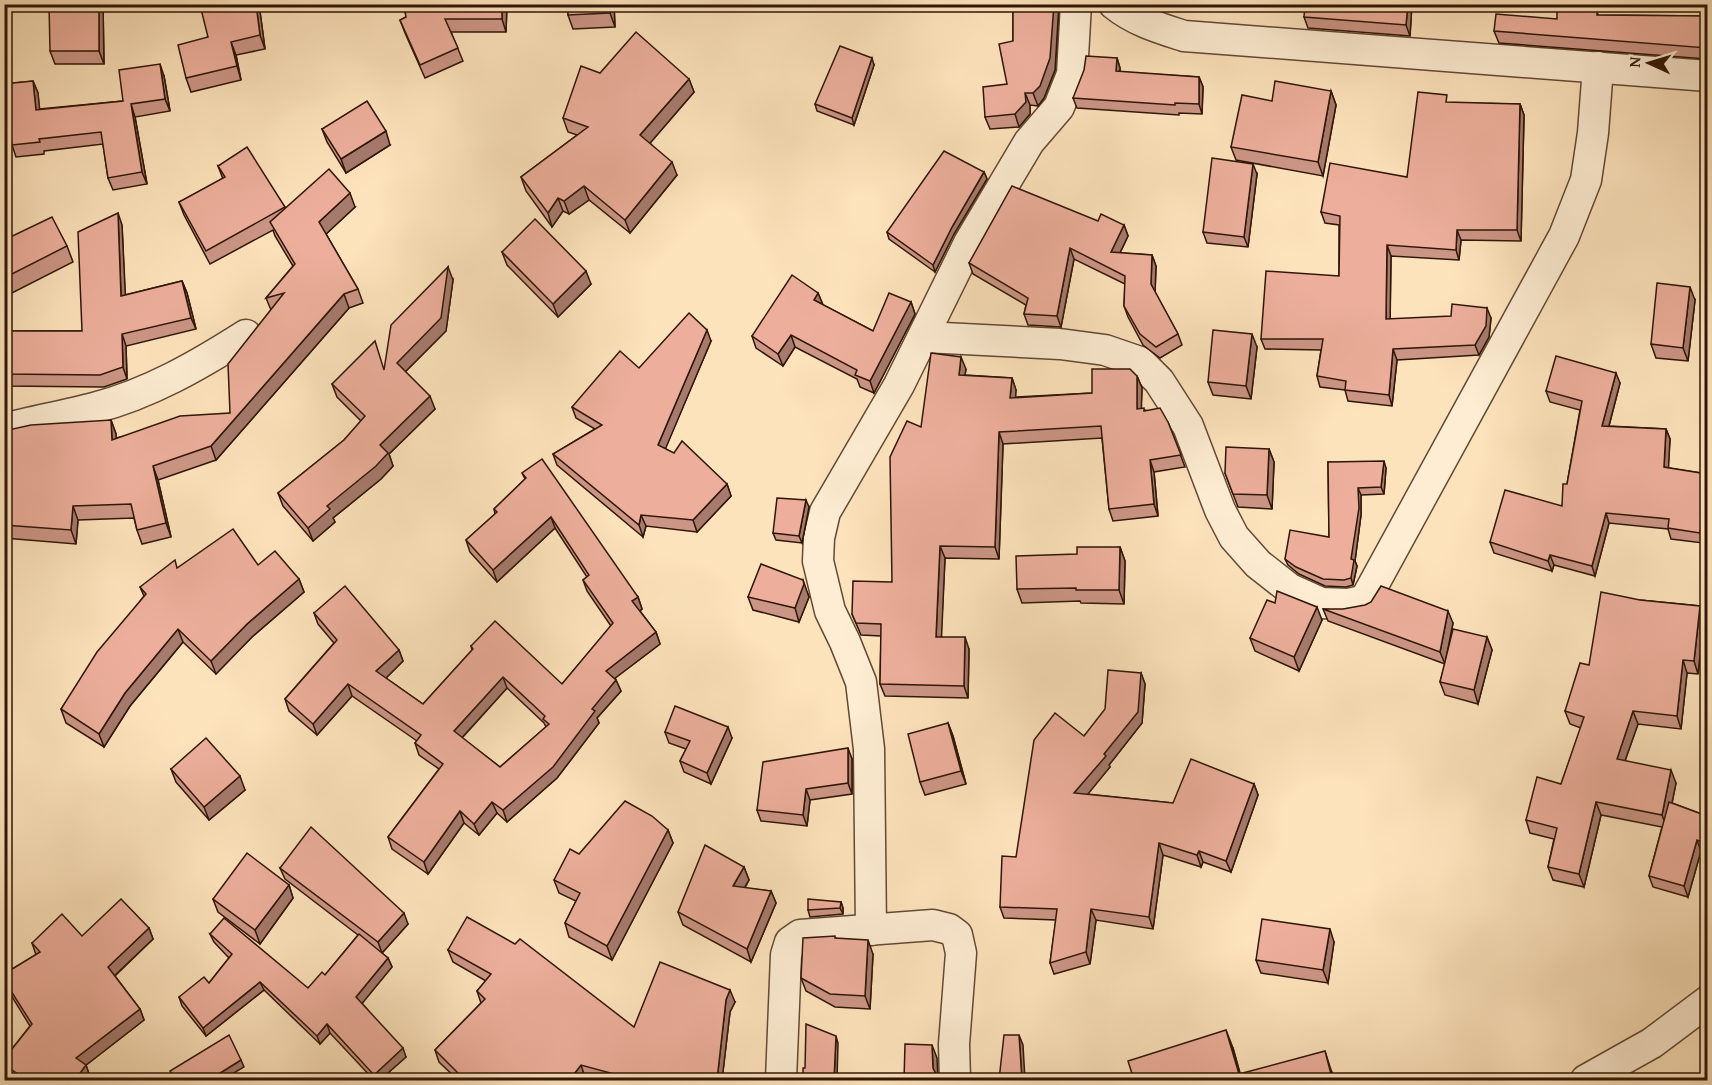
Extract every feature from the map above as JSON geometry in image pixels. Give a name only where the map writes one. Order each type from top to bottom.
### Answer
[{"type":"street","points":[[871,930],[869,749],[861,682],[830,611],[818,561],[819,538],[825,512],[924,337],[969,243],[1029,142],[1059,107],[1072,74],[1076,4]]},
{"type":"street","points":[[1114,4],[1125,13],[1154,27],[1184,36],[1707,76]]},
{"type":"street","points":[[924,337],[1060,344],[1105,351],[1140,362],[1159,381],[1188,426],[1220,510],[1234,537],[1258,564],[1290,589],[1321,603],[1348,604],[1365,600],[1564,236],[1586,180],[1593,133],[1598,67]]},
{"type":"street","points":[[4,429],[95,408],[149,389],[209,358],[246,335]]},
{"type":"street","points":[[782,1080],[786,955],[790,942],[800,935],[933,925],[949,929],[957,935],[961,953],[954,1044],[955,1080]]},
{"type":"street","points":[[1586,1080],[1652,1043],[1707,1001]]},
{"type":"building","points":[[49,4],[99,4],[99,51],[50,51]]},
{"type":"building","points":[[204,4],[256,4],[260,35],[231,42],[237,66],[186,78],[178,45],[208,37],[201,9],[204,8]]},
{"type":"building","points":[[404,4],[502,4],[502,19],[445,19],[458,48],[420,65],[400,20],[406,17]]},
{"type":"building","points":[[568,4],[609,4],[610,13],[568,15]]},
{"type":"building","points":[[1013,4],[1054,4],[1050,58],[1040,86],[1033,93],[1025,93],[1026,102],[1015,114],[985,117],[983,87],[1007,84],[999,44],[1013,41]]},
{"type":"building","points":[[1305,4],[1408,4],[1406,25],[1304,17]]},
{"type":"building","points":[[1557,8],[1597,11],[1597,15],[1707,16],[1707,48],[1494,31],[1496,14],[1557,19]]},
{"type":"building","points":[[636,32],[689,79],[640,135],[672,162],[625,220],[584,186],[564,201],[558,198],[548,213],[521,177],[588,127],[563,118],[581,66],[600,73]]},
{"type":"building","points":[[840,46],[872,58],[852,118],[815,104]]},
{"type":"building","points":[[1086,56],[1117,58],[1116,71],[1199,77],[1199,104],[1175,103],[1175,105],[1073,98],[1084,70]]},
{"type":"building","points":[[160,64],[165,99],[131,104],[142,172],[108,178],[101,132],[39,139],[40,142],[12,145],[9,124],[4,125],[4,84],[33,81],[36,110],[123,101],[119,70]]},
{"type":"building","points":[[1275,81],[1331,91],[1318,162],[1231,147],[1242,95],[1272,101]]},
{"type":"building","points":[[1418,92],[1447,95],[1446,102],[1520,104],[1517,230],[1457,230],[1456,250],[1387,245],[1386,319],[1451,316],[1452,304],[1487,308],[1486,326],[1475,345],[1393,349],[1389,395],[1345,390],[1346,381],[1317,376],[1323,339],[1261,339],[1266,271],[1339,276],[1340,216],[1321,212],[1330,163],[1407,177]]},
{"type":"building","points":[[367,101],[386,131],[341,159],[322,129]]},
{"type":"building","points":[[247,147],[285,207],[206,251],[179,202],[225,177],[218,166]]},
{"type":"building","points":[[944,151],[984,172],[933,265],[887,232]]},
{"type":"building","points":[[1212,158],[1253,164],[1244,237],[1203,232]]},
{"type":"building","points":[[329,169],[350,193],[319,222],[358,289],[344,294],[211,446],[153,466],[166,523],[137,530],[131,504],[73,506],[71,530],[4,525],[4,475],[11,476],[8,430],[31,425],[111,420],[112,440],[180,416],[230,413],[228,364],[284,293],[266,298],[295,264],[270,222]]},
{"type":"building","points":[[1012,186],[1098,221],[1101,214],[1124,225],[1111,252],[1152,255],[1151,284],[1178,334],[1156,347],[1140,334],[1124,306],[1125,276],[1070,248],[1057,316],[1024,314],[1028,298],[969,263]]},
{"type":"building","points":[[118,213],[121,296],[182,281],[191,318],[122,334],[123,367],[100,375],[4,374],[4,331],[82,331],[78,232]]},
{"type":"building","points":[[52,217],[67,246],[4,278],[4,240]]},
{"type":"building","points":[[535,219],[586,271],[553,304],[502,252]]},
{"type":"building","points":[[448,267],[441,318],[397,363],[430,396],[380,445],[388,453],[376,466],[327,506],[330,509],[308,528],[278,493],[344,440],[365,416],[332,384],[375,341],[384,370],[391,325]]},
{"type":"building","points":[[792,275],[818,293],[814,300],[873,331],[889,293],[911,302],[870,381],[855,375],[857,370],[791,335],[778,354],[752,336]]},
{"type":"building","points":[[1657,283],[1690,287],[1683,348],[1651,344]]},
{"type":"building","points":[[689,313],[707,330],[658,445],[674,453],[682,441],[727,484],[693,520],[641,515],[639,525],[553,454],[602,425],[572,407],[620,351],[639,368]]},
{"type":"building","points":[[1213,330],[1252,334],[1246,386],[1208,382]]},
{"type":"building","points":[[931,353],[961,357],[959,375],[1012,378],[1010,398],[1092,393],[1092,369],[1130,369],[1137,376],[1137,409],[1144,408],[1144,411],[1160,408],[1181,455],[1150,460],[1154,504],[1109,509],[1101,426],[999,432],[995,547],[940,546],[936,637],[965,637],[964,686],[880,684],[881,624],[856,623],[852,614],[853,581],[892,582],[890,457],[907,421],[921,427]]},
{"type":"building","points":[[1556,356],[1616,373],[1602,426],[1666,429],[1664,467],[1707,474],[1707,499],[1705,498],[1700,533],[1668,528],[1669,519],[1606,513],[1592,566],[1550,555],[1548,561],[1490,542],[1505,490],[1562,506],[1563,484],[1567,484],[1582,401],[1546,391]]},
{"type":"building","points":[[1226,447],[1269,449],[1267,495],[1233,494],[1225,473]]},
{"type":"building","points":[[542,459],[638,597],[632,601],[656,632],[606,671],[616,680],[592,709],[595,711],[553,767],[503,810],[492,802],[474,824],[460,811],[424,862],[388,837],[443,764],[415,743],[421,735],[348,684],[313,724],[285,699],[337,640],[314,613],[345,586],[399,650],[376,671],[423,704],[495,621],[562,684],[613,623],[583,580],[589,575],[551,517],[493,570],[466,540],[497,512],[494,509],[526,478],[522,473]],"holes":[[[503,677],[545,716],[543,719],[549,724],[500,767],[454,731]]]},
{"type":"building","points":[[1384,461],[1381,487],[1358,488],[1359,508],[1351,559],[1354,560],[1351,578],[1323,579],[1296,567],[1285,559],[1290,530],[1329,537],[1328,462]]},
{"type":"building","points":[[777,498],[806,500],[799,536],[773,533]]},
{"type":"building","points":[[233,529],[258,565],[275,551],[299,579],[247,624],[211,661],[178,629],[125,693],[99,734],[61,709],[97,652],[146,594],[140,587],[175,560],[177,568]]},
{"type":"building","points":[[1077,547],[1120,547],[1119,590],[1017,589],[1016,556],[1077,554]]},
{"type":"building","points":[[761,564],[803,580],[804,584],[795,608],[748,597]]},
{"type":"building","points":[[1381,586],[1448,611],[1440,652],[1323,609],[1343,609],[1365,605],[1371,602]]},
{"type":"building","points":[[1277,591],[1317,607],[1294,657],[1250,638],[1267,600],[1275,603]]},
{"type":"building","points":[[1601,592],[1640,600],[1700,606],[1694,661],[1683,660],[1677,716],[1633,711],[1617,759],[1671,770],[1662,815],[1596,802],[1579,874],[1548,867],[1557,828],[1526,820],[1537,777],[1561,784],[1584,717],[1565,711],[1580,663],[1589,665]]},
{"type":"building","points":[[1453,629],[1487,637],[1474,690],[1440,682]]},
{"type":"building","points":[[1108,670],[1141,673],[1138,712],[1104,754],[1106,756],[1074,793],[1173,803],[1191,759],[1254,784],[1226,861],[1199,851],[1197,855],[1159,843],[1149,917],[1091,909],[1086,952],[1050,963],[1057,909],[1000,907],[1002,856],[1016,857],[1034,740],[1055,713],[1084,736],[1105,709]]},
{"type":"building","points":[[675,706],[728,727],[707,773],[680,761],[690,741],[665,732]]},
{"type":"building","points":[[948,723],[961,771],[920,782],[908,734]]},
{"type":"building","points":[[206,738],[240,776],[204,807],[171,769]]},
{"type":"building","points":[[848,748],[848,783],[806,789],[803,815],[757,810],[763,762]]},
{"type":"building","points":[[625,801],[652,816],[668,830],[607,946],[565,923],[580,893],[554,880],[570,849],[579,854]]},
{"type":"building","points":[[1669,802],[1707,816],[1707,844],[1697,840],[1684,886],[1649,876]]},
{"type":"building","points":[[311,827],[404,913],[378,942],[280,868]]},
{"type":"building","points":[[705,845],[744,867],[733,886],[771,891],[747,949],[678,912]]},
{"type":"building","points":[[247,853],[289,885],[255,930],[213,899]]},
{"type":"building","points":[[121,899],[149,928],[108,967],[140,1009],[76,1058],[86,1065],[75,1080],[26,1080],[4,1064],[4,1059],[32,1024],[4,980],[4,974],[40,952],[32,943],[62,914],[82,936]]},
{"type":"building","points":[[808,899],[841,902],[840,908],[808,910]]},
{"type":"building","points":[[467,917],[515,944],[520,939],[634,1027],[660,962],[730,990],[726,1000],[717,1080],[629,1080],[629,1078],[581,1065],[571,1078],[566,1074],[562,1080],[529,1080],[517,1077],[520,1080],[465,1080],[435,1050],[485,999],[477,991],[491,974],[448,950]]},
{"type":"building","points":[[224,918],[308,988],[322,972],[325,975],[359,934],[388,958],[356,997],[403,1048],[374,1075],[327,1024],[317,1036],[260,982],[203,1028],[179,997],[204,977],[209,983],[232,954],[210,934]]},
{"type":"building","points":[[1262,919],[1330,929],[1323,970],[1256,960]]},
{"type":"building","points":[[835,936],[835,938],[868,940],[865,996],[830,994],[801,978],[803,938]]},
{"type":"building","points":[[806,1024],[836,1036],[834,1080],[803,1080]]},
{"type":"building","points":[[1226,1030],[1239,1074],[1325,1051],[1331,1074],[1314,1080],[1134,1080],[1128,1061]]},
{"type":"building","points":[[229,1035],[241,1060],[209,1080],[176,1080],[170,1071]]},
{"type":"building","points":[[1004,1035],[1019,1035],[1022,1080],[999,1080]]},
{"type":"building","points":[[905,1044],[932,1045],[933,1068],[939,1080],[904,1080]]}]
